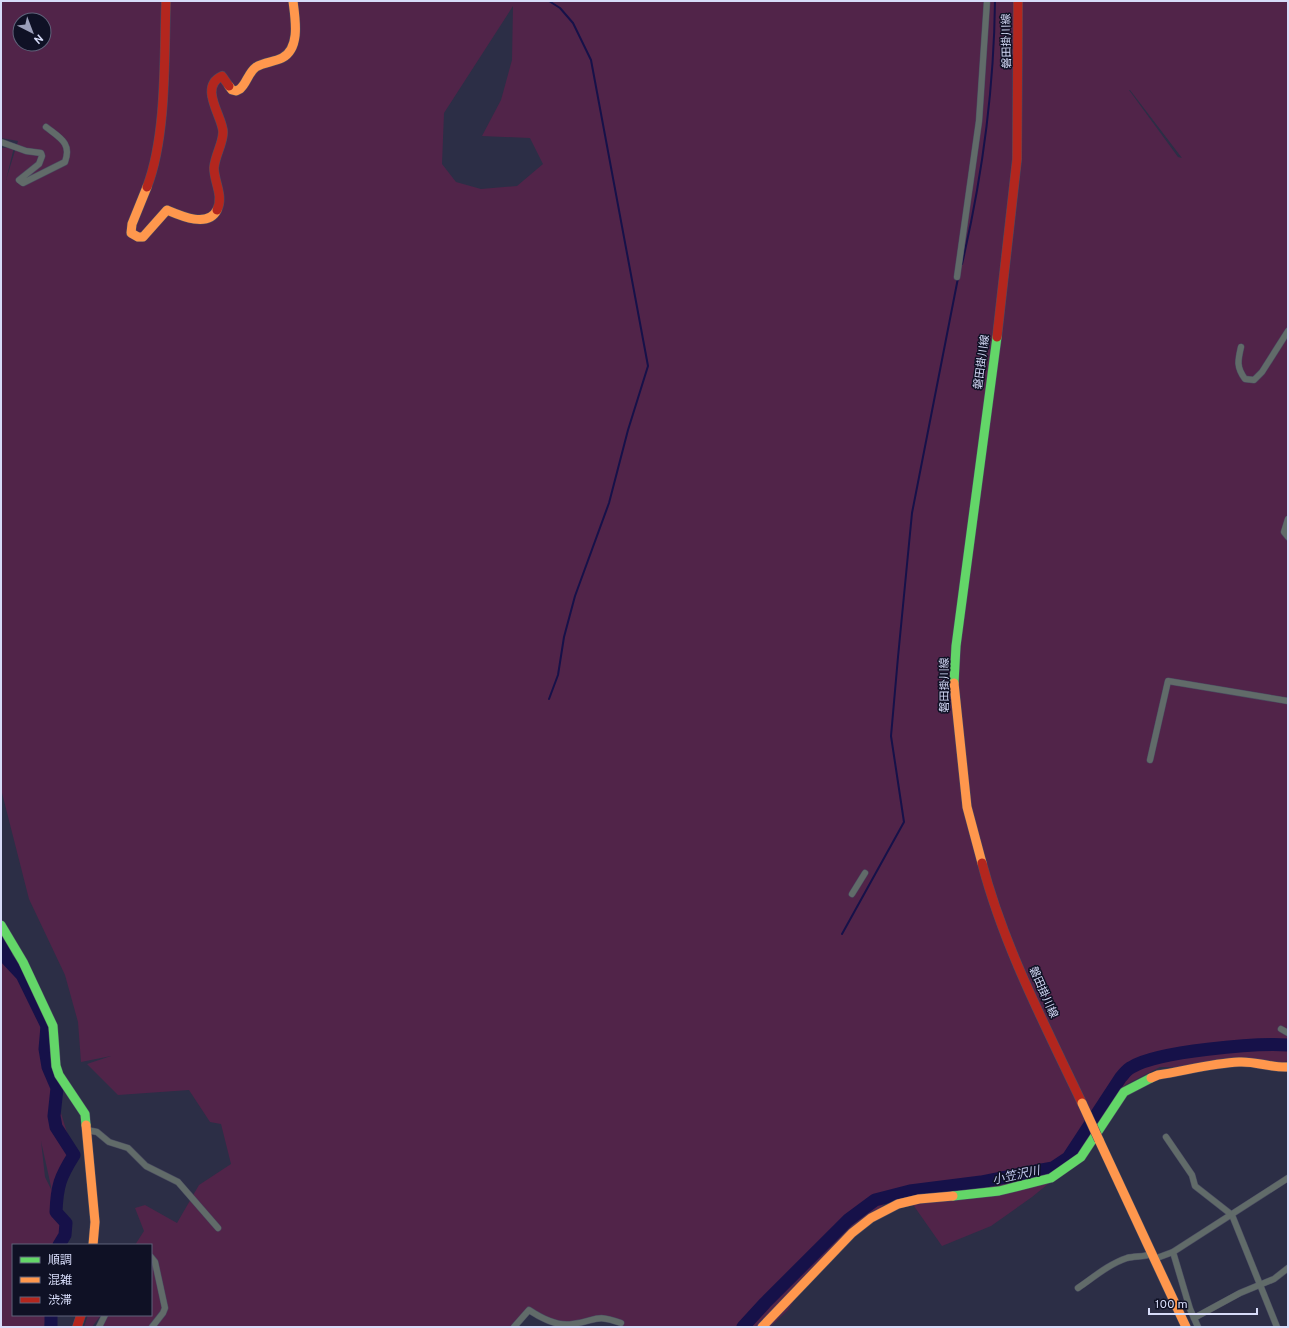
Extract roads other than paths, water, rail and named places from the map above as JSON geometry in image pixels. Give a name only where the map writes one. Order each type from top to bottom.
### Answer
[{"type":"street","points":[[166,1],[164,73],[158,147],[149,181],[132,224],[131,233],[138,237],[143,237],[163,212],[167,210],[190,219],[209,219],[214,215],[218,208],[219,196],[214,170],[215,158],[221,141],[223,125],[214,105],[214,82],[218,77],[222,76],[232,90],[240,90],[251,72],[257,67],[285,56],[291,51],[294,41],[292,1]]},
{"type":"street","points":[[956,277],[979,121],[987,1]]},
{"type":"street","name":"磐田掛川線","points":[[1018,1],[1019,47],[1017,159],[1003,292],[956,646],[954,693],[967,807],[992,901],[1026,984],[1186,1327]]},
{"type":"street","points":[[1,142],[26,151],[41,153],[42,156],[39,164],[19,180],[23,183],[65,162],[68,154],[67,146],[46,127]]},
{"type":"street","points":[[1241,347],[1238,359],[1239,371],[1245,379],[1254,380],[1262,372],[1288,331]]},
{"type":"street","points":[[1288,519],[1284,532],[1288,537]]},
{"type":"street","points":[[1150,760],[1168,681],[1288,701]]},
{"type":"street","points":[[852,894],[865,872]]},
{"type":"street","points":[[1,925],[23,962],[52,1026],[57,1048],[56,1066],[59,1074],[82,1106],[85,1114],[95,1222],[93,1244]]},
{"type":"street","points":[[1281,1029],[1288,1033]]},
{"type":"street","points":[[762,1327],[852,1233],[871,1218],[898,1204],[919,1199],[999,1191],[1051,1178],[1081,1158],[1124,1092],[1141,1082],[1158,1075],[1238,1062],[1256,1063],[1274,1068],[1288,1067]]},
{"type":"street","points":[[87,1130],[97,1132],[109,1142],[128,1148],[146,1166],[178,1182],[218,1228]]},
{"type":"street","points":[[1166,1137],[1192,1175],[1195,1186],[1232,1215],[1277,1327]]},
{"type":"street","points":[[1078,1288],[1109,1266],[1129,1258],[1153,1257],[1173,1252],[1288,1178]]},
{"type":"street","points":[[1173,1252],[1198,1327]]},
{"type":"street","points":[[152,1258],[155,1262],[165,1308],[160,1318],[152,1327]]},
{"type":"street","points":[[1194,1318],[1240,1293],[1274,1278],[1288,1268]]},
{"type":"street","points":[[514,1327],[529,1310],[537,1315],[563,1325],[573,1324],[598,1317],[606,1318],[620,1326]]},
{"type":"street","points":[[77,1327],[81,1316]]},
{"type":"street","points":[[99,1327],[104,1316]]},
{"type":"waterway","points":[[549,1],[560,8],[573,23],[591,60],[648,366],[628,430],[609,503],[575,596],[564,637],[558,675],[549,699]]},
{"type":"waterway","points":[[962,264],[986,133],[992,67],[995,1]]},
{"type":"waterway","points":[[842,934],[904,822],[891,736],[912,513],[958,278]]},
{"type":"waterway","points":[[1,941],[7,959],[22,975],[47,1026],[45,1049],[48,1067],[57,1088],[54,1116],[56,1127],[74,1155],[62,1176],[58,1188],[56,1212],[66,1223],[65,1235],[60,1244]]},
{"type":"waterway","name":"小笠沢川","points":[[743,1327],[848,1220],[875,1200],[910,1191],[981,1182],[1053,1168],[1068,1158],[1121,1077],[1130,1068],[1145,1061],[1184,1052],[1254,1045],[1288,1045]]},
{"type":"waterway","points":[[51,1316],[51,1327]]}]
